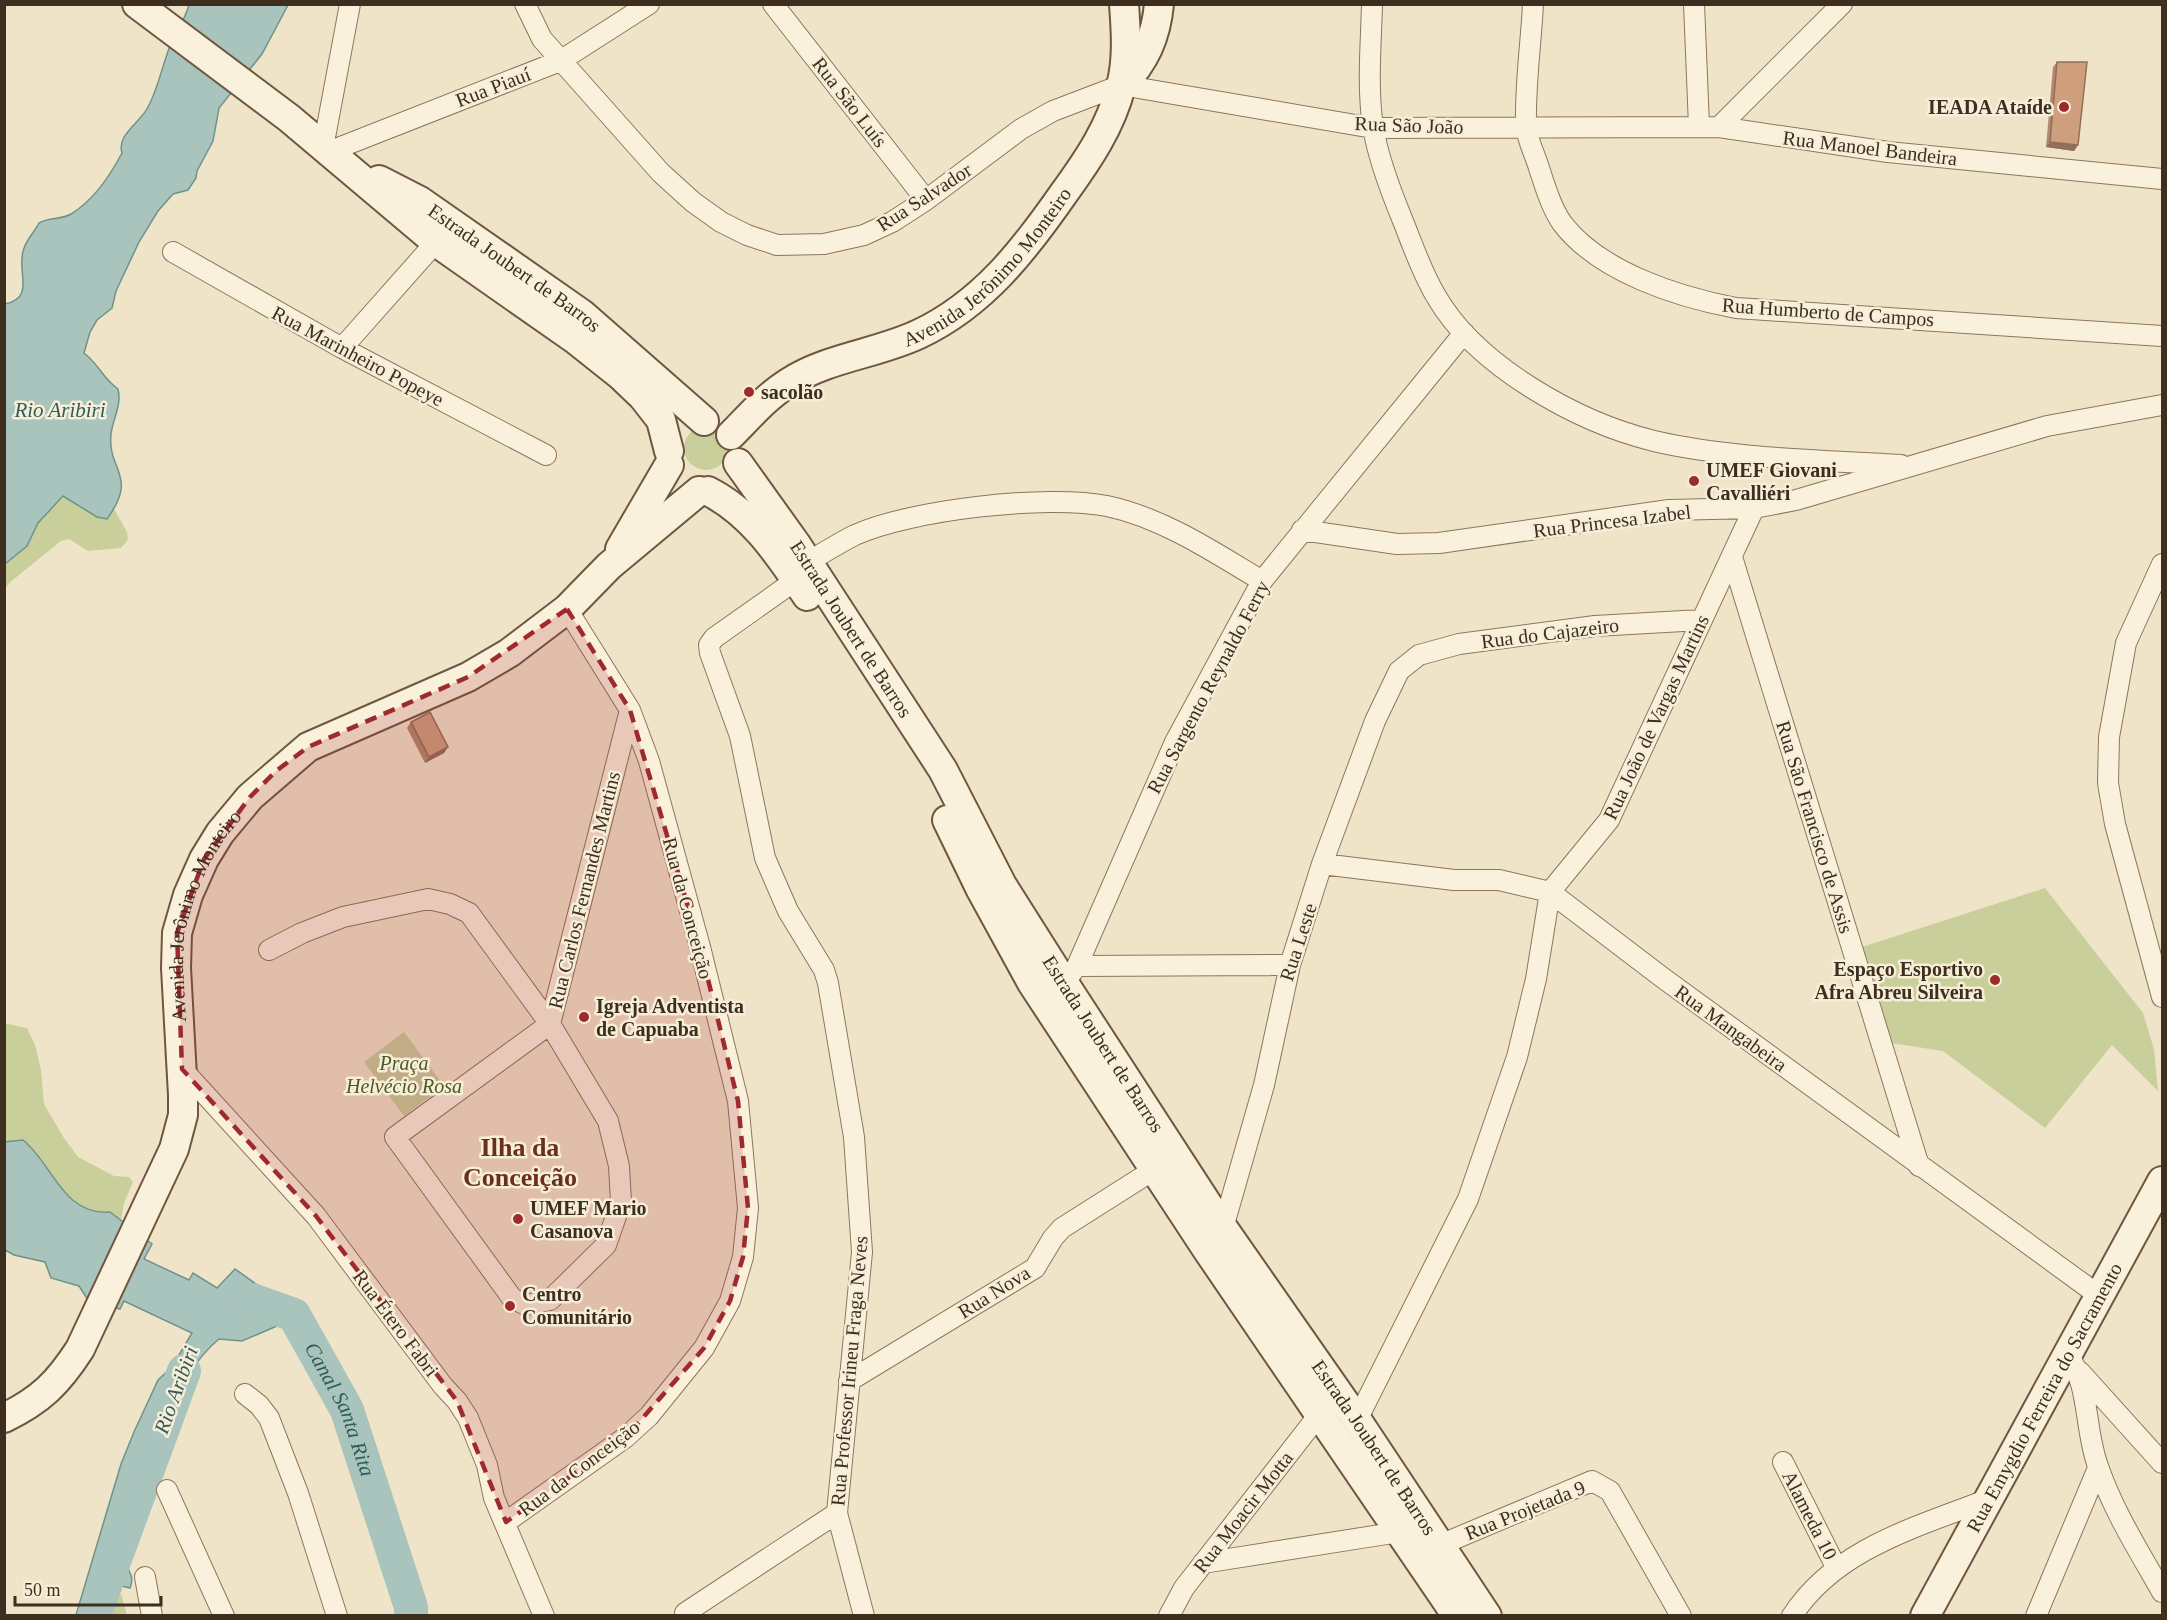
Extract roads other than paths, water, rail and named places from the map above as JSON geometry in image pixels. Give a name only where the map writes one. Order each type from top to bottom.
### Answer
[{"type":"main road","name":"Estrada Joubert de Barros","points":[[137,4],[289,118],[436,242],[567,333],[620,375],[643,397],[661,420],[669,458]]},
{"type":"main road","name":"Avenida Jerônimo Monteiro","points":[[731,435],[761,405],[788,383],[827,364],[919,334],[977,296],[1010,266],[1087,162],[1107,127],[1121,85],[1126,50],[1124,4]]},
{"type":"main road","points":[[1121,85],[1140,66],[1149,48],[1157,23],[1159,4]]},
{"type":"main road","name":"Estrada Joubert de Barros","points":[[329,153],[420,201],[582,314],[704,421]]},
{"type":"main road","points":[[704,421],[714,423],[731,435],[738,448],[738,463],[732,476],[722,486],[704,491],[686,487],[675,478],[669,458],[673,439],[682,429],[704,421]]},
{"type":"main road","name":"Avenida Jerônimo Monteiro","points":[[609,566],[669,458]]},
{"type":"main road","name":"Estrada Joubert de Barros","points":[[738,463],[912,753],[980,888],[1032,982],[1208,1251],[1321,1412],[1457,1616]]},
{"type":"main road","name":"Estrada Joubert de Barros","points":[[704,491],[742,513],[778,553],[802,571],[943,770],[1002,885],[1070,975],[1223,1228],[1357,1420],[1487,1616]]},
{"type":"main road","name":"Avenida Jerônimo Monteiro","points":[[4,1418],[29,1406],[62,1378],[97,1314],[140,1224],[177,1137],[183,1115],[176,968],[177,933],[188,895],[204,859],[220,833],[250,797],[308,747],[468,678],[509,653],[567,609],[609,566],[704,491]]},
{"type":"main road","name":"Rua Emygdio Ferreira do Sacramento","points":[[1925,1616],[1986,1500],[2074,1363],[2101,1297],[2163,1180]]},
{"type":"street","points":[[329,153],[350,4]]},
{"type":"street","name":"Rua Salvador","points":[[525,4],[542,39],[661,173],[693,202],[721,222],[747,235],[777,244],[824,244],[864,235],[892,222],[926,201],[1021,129],[1053,111],[1121,85]]},
{"type":"street","name":"Rua Piauí","points":[[329,153],[560,61],[649,4]]},
{"type":"street","name":"Rua São Luís","points":[[773,4],[926,201]]},
{"type":"street","points":[[1372,4],[1370,91],[1373,128],[1394,198],[1418,259],[1436,297],[1464,333],[1532,387],[1574,411],[1654,441],[1785,458],[1918,466]]},
{"type":"street","name":"Rua Humberto de Campos","points":[[1533,4],[1526,126],[1552,203],[1561,221],[1573,235],[1616,266],[1669,291],[1736,308],[2163,336]]},
{"type":"street","points":[[1695,4],[1699,126]]},
{"type":"street","points":[[1719,127],[1842,4]]},
{"type":"street","name":"Rua São João","points":[[1121,85],[1373,128],[1526,126],[1598,130],[1699,126]]},
{"type":"street","name":"Rua Manoel Bandeira","points":[[1699,126],[1887,152],[2163,179]]},
{"type":"street","points":[[342,348],[436,242]]},
{"type":"street","name":"Rua Marinheiro Popeye","points":[[173,252],[342,348],[546,455]]},
{"type":"street","name":"Rua Sargento Reynaldo Ferry","points":[[1070,975],[1162,769],[1262,581],[1464,333]]},
{"type":"street","name":"Rua Princesa Izabel","points":[[1302,530],[1397,544],[1439,543],[1669,510],[1754,508],[1796,500],[1918,466],[2047,426],[2163,405]]},
{"type":"street","points":[[802,571],[856,534],[921,515],[1048,501],[1107,506],[1171,528],[1262,581]]},
{"type":"street","name":"Rua João de Vargas Martins","points":[[1550,892],[1609,820],[1754,508]]},
{"type":"street","name":"Rua São Francisco de Assis","points":[[1732,557],[1919,1166]]},
{"type":"street","points":[[2163,564],[2126,643],[2109,737],[2108,783],[2115,824],[2163,997]]},
{"type":"street","name":"Rua Professor Irineu Fraga Neves","points":[[802,571],[714,638],[709,645],[740,736],[765,858],[788,911],[824,970],[840,1042],[855,1137],[862,1252],[837,1513],[864,1616]]},
{"type":"street","name":"Rua da Conceição","points":[[506,1522],[626,1437],[649,1416],[704,1348],[730,1301],[742,1257],[748,1208],[738,1101],[700,947],[649,761],[630,710],[567,609]]},
{"type":"street","name":"Rua do Cajazeiro","points":[[1405,667],[1419,655],[1459,644],[1595,626],[1701,620]]},
{"type":"street","name":"Rua Leste","points":[[1223,1228],[1264,1085],[1290,965],[1322,864],[1386,695],[1405,667]]},
{"type":"street","name":"Rua Carlos Fernandes Martins","points":[[550,1024],[608,1121],[619,1166],[621,1202],[606,1245],[550,1299],[526,1305],[512,1298],[395,1137],[550,1024],[630,710]]},
{"type":"street","name":"Rua Mangabeira","points":[[1322,864],[1454,880],[1499,880],[1550,892],[1919,1166],[2101,1297]]},
{"type":"street","points":[[1357,1420],[1468,1199],[1517,1057],[1536,979],[1550,892]]},
{"type":"street","points":[[269,950],[302,933],[343,917],[428,900],[450,904],[469,914],[550,1024]]},
{"type":"street","points":[[1070,975],[1290,965]]},
{"type":"street","name":"Rua Étero Fabri","points":[[182,1069],[316,1216],[442,1386],[457,1401],[477,1441],[487,1466],[494,1498],[544,1616]]},
{"type":"street","name":"Rua Nova","points":[[849,1381],[1035,1268],[1053,1238],[1062,1228],[1155,1169]]},
{"type":"street","points":[[2074,1363],[2163,1463]]},
{"type":"street","points":[[2074,1363],[2098,1468],[2138,1550],[2163,1593]]},
{"type":"street","points":[[245,1394],[259,1405],[269,1418],[298,1493],[337,1616]]},
{"type":"street","name":"Rua Moacir Motta","points":[[1169,1616],[1184,1588],[1321,1412]]},
{"type":"street","name":"Alameda 10","points":[[1783,1462],[1836,1567]]},
{"type":"street","points":[[2036,1616],[2098,1468]]},
{"type":"street","name":"Rua Projetada 9","points":[[1440,1545],[1592,1481],[1610,1491],[1681,1616]]},
{"type":"street","points":[[167,1490],[224,1616]]},
{"type":"street","points":[[1792,1616],[1800,1603],[1836,1567],[1890,1537],[1986,1500]]},
{"type":"street","points":[[686,1616],[685,1613],[837,1513]]},
{"type":"street","points":[[1203,1563],[1399,1532]]},
{"type":"street","points":[[145,1576],[152,1616]]},
{"type":"water","name":"Rio Aribiri","points":[[189,5],[288,5],[262,54],[219,108],[213,141],[197,171],[196,178],[188,190],[173,194],[158,211],[139,242],[116,291],[112,308],[97,320],[90,332],[84,353],[118,389],[119,395],[111,434],[113,457],[121,483],[121,492],[116,504],[107,519],[97,517],[63,496],[38,523],[27,546],[5,564],[5,304],[15,301],[23,289],[24,248],[39,223],[67,216],[79,208],[101,187],[112,170],[122,153],[121,146],[126,134],[145,113],[170,46]]},
{"type":"water","name":"Rio Aribiri","points":[[23,1140],[60,1186],[81,1206],[94,1211],[110,1212],[152,1244],[144,1259],[189,1280],[193,1273],[217,1288],[235,1269],[298,1314],[284,1323],[242,1341],[219,1339],[197,1362],[148,1450],[158,1466],[141,1483],[133,1510],[126,1555],[131,1577],[130,1588],[122,1586],[107,1593],[102,1615],[76,1615],[121,1464],[158,1380],[172,1367],[192,1333],[124,1301],[120,1309],[88,1300],[79,1286],[51,1278],[45,1262],[14,1255],[5,1250],[4,1142]]},
{"type":"waterway","name":"Canal Santa Rita","points":[[252,1300],[294,1315],[347,1410],[411,1607],[411,1616]]},
{"type":"waterway","name":"Rio Aribiri","points":[[94,1616],[184,1371]]},
{"type":"place","name":"IEADA Ataíde","points":[[2064,107]]},
{"type":"place","name":"sacolão","points":[[749,392]]},
{"type":"place","name":"UMEF Giovani Cavalliéri","points":[[1694,481]]},
{"type":"place","name":"Espaço Esportivo Afra Abreu Silveira","points":[[1995,980]]},
{"type":"place","name":"Igreja Adventista de Capuaba","points":[[584,1017]]},
{"type":"place","name":"UMEF Mario Casanova","points":[[518,1219]]},
{"type":"place","name":"Centro Comunitário","points":[[510,1306]]},
{"type":"district","name":"Ilha da Conceição","points":[[520,1162]]},
{"type":"park label","name":"Praça Helvécio Rosa","points":[[404,1074]]}]
